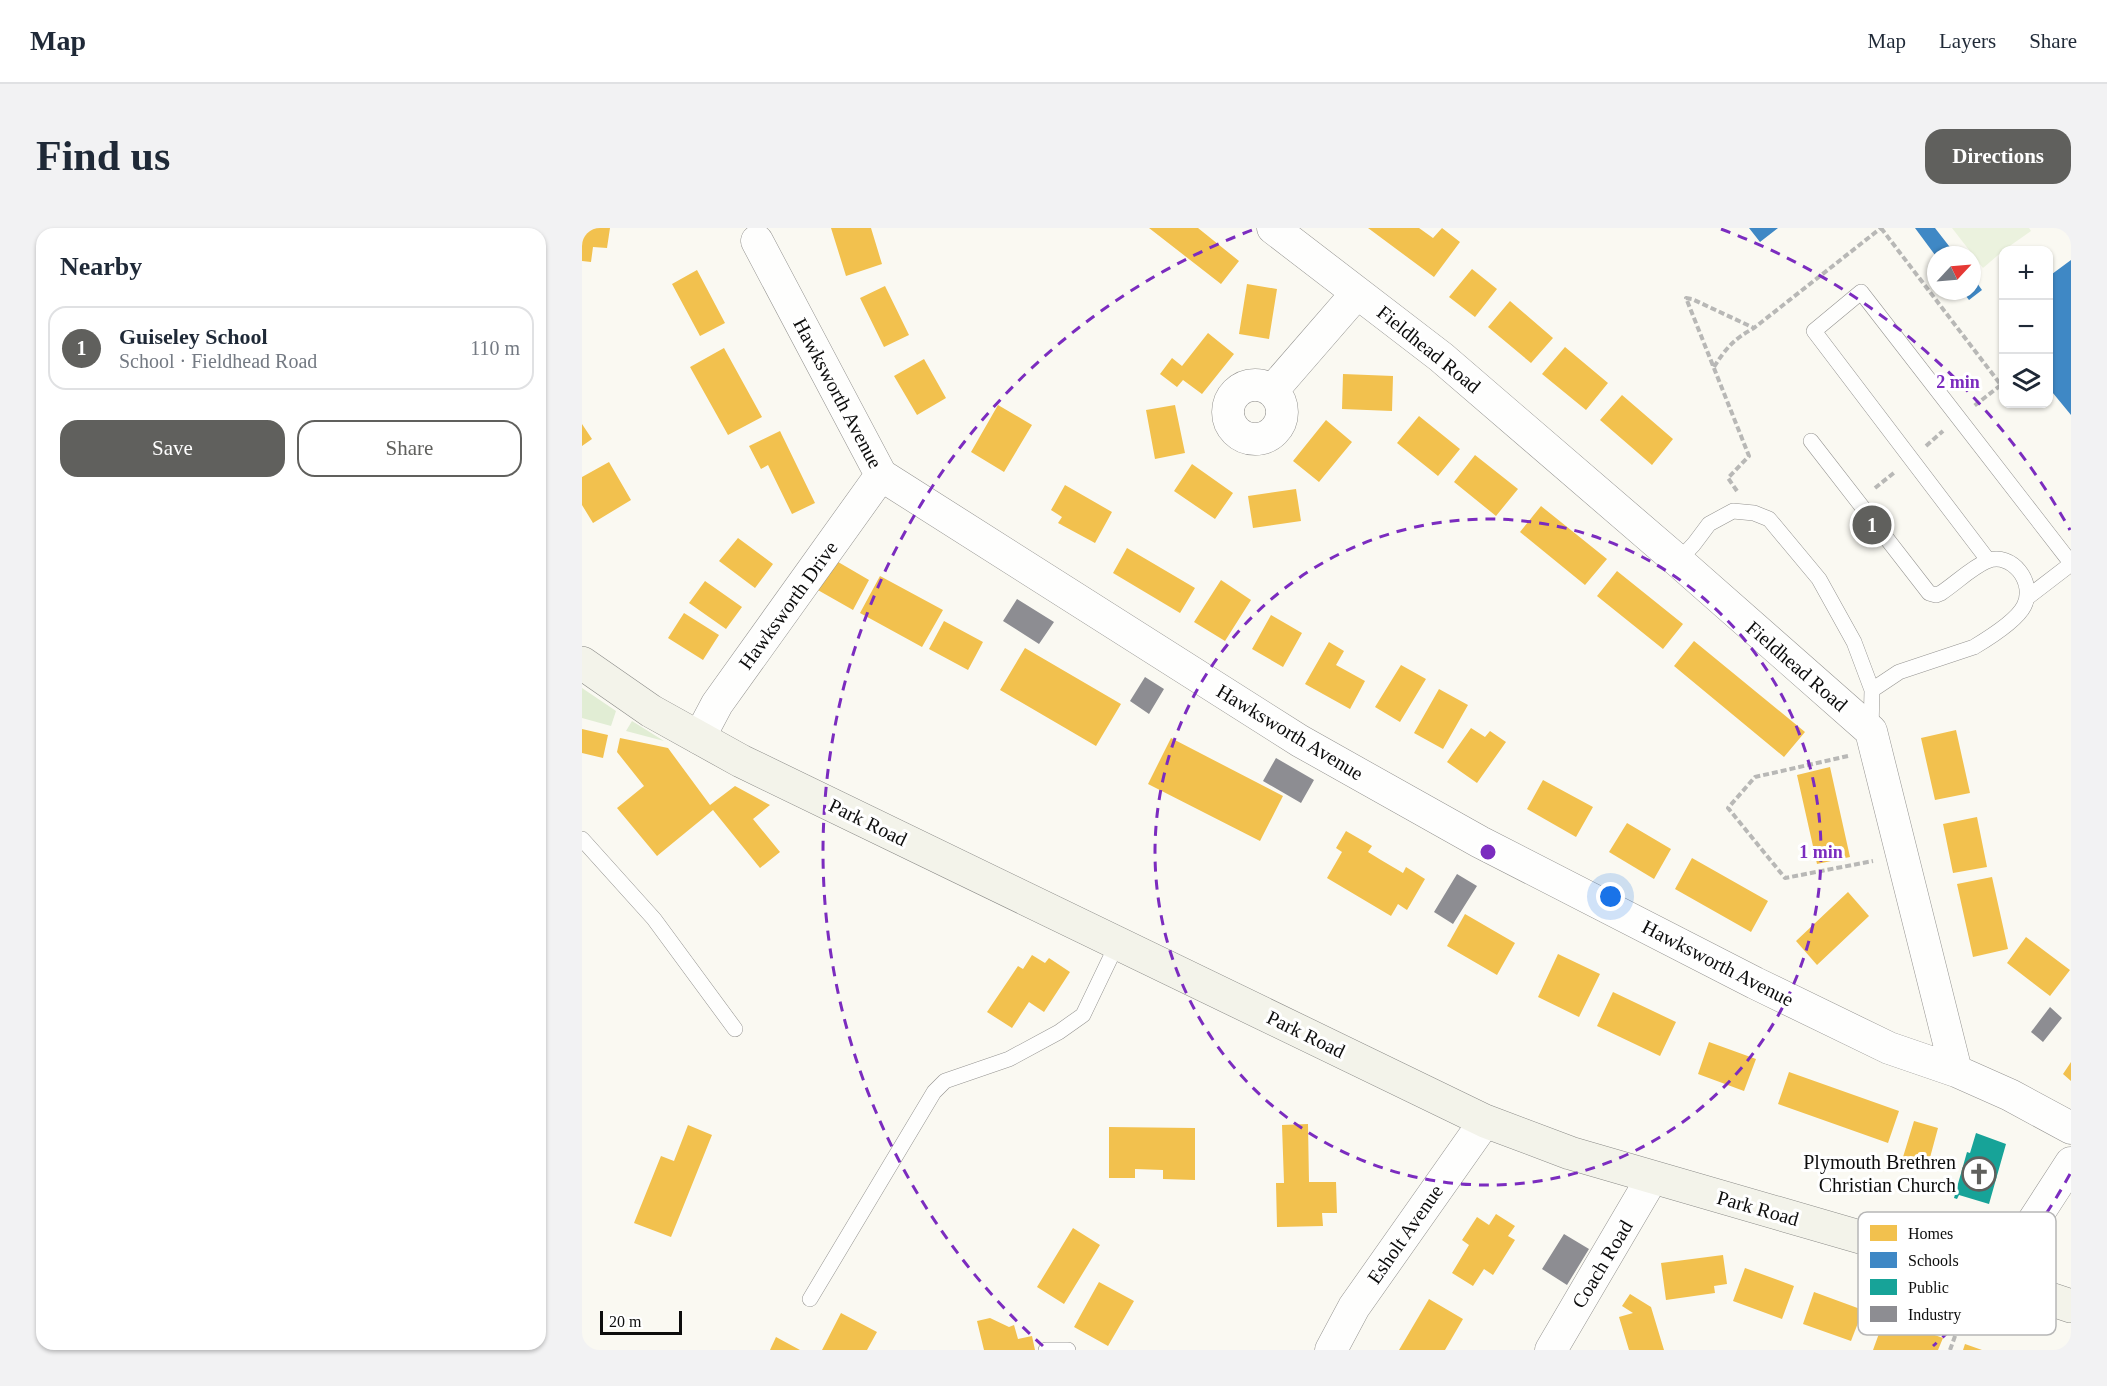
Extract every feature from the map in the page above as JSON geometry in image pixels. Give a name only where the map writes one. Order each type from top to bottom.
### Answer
[{"type":"main road","name":"Park Road","points":[[582,663],[651,711],[751,766],[1485,1121],[1570,1153],[1858,1237]]},
{"type":"main road","name":"Park Road","points":[[2056,1301],[2071,1306]]},
{"type":"street","name":"Fieldhead Road","points":[[1273,228],[1441,357],[1678,561],[1874,740]]},
{"type":"street","name":"Hawksworth Avenue","points":[[757,241],[881,475],[1300,741],[1460,831],[1786,998],[1889,1048],[1956,1071]]},
{"type":"street","name":"Fieldhead Road","points":[[1272,391],[1357,292]]},
{"type":"street","name":"Hawksworth Drive","points":[[699,738],[717,704],[881,475]]},
{"type":"street","points":[[1874,740],[1956,1071],[2010,1095],[2071,1128]]},
{"type":"street","name":"Esholt Avenue","points":[[1331,1350],[1354,1307],[1485,1121]]},
{"type":"street","points":[[2039,1212],[2071,1163]]},
{"type":"street","name":"Coach Road","points":[[1551,1350],[1652,1178]]},
{"type":"lane","points":[[1872,690],[1899,672],[1974,647],[1984,641],[2013,618],[2023,608],[2028,597],[2071,564],[1861,292],[1814,331],[1988,560]]},
{"type":"lane","points":[[1811,441],[1929,593],[1936,595],[1941,593],[1988,560],[1998,559],[2010,562],[2020,570],[2027,583],[2028,597]]},
{"type":"lane","points":[[1678,561],[1709,524],[1733,511],[1754,513],[1769,519],[1819,579],[1854,642],[1872,690],[1874,740]]},
{"type":"lane","points":[[582,839],[654,919],[735,1029]]},
{"type":"lane","points":[[810,1299],[934,1092],[945,1081],[1009,1059],[1083,1016],[1118,942]]},
{"type":"lane","points":[[2041,1209],[2071,1195]]},
{"type":"lane","points":[[1046,1350],[1068,1350]]},
{"type":"path","points":[[1713,367],[1727,346],[1754,328],[1881,228],[2001,385],[1858,502]]},
{"type":"path","points":[[1754,328],[1686,298],[1749,456],[1728,478],[1754,513]]},
{"type":"path","points":[[1874,740],[1755,777],[1728,808],[1785,878],[1903,855]]},
{"type":"path","points":[[1950,1350],[1956,1335]]},
{"type":"green space","points":[[1952,228],[2029,228],[2031,231],[2010,246],[1999,246],[1999,254],[1983,268],[1981,246],[1966,246]]},
{"type":"green space","points":[[582,688],[616,711],[611,726],[582,718]]},
{"type":"green space","points":[[632,721],[664,741],[626,731]]},
{"type":"building: Homes","points":[[582,228],[610,228],[607,248],[593,247],[591,262],[582,261]]},
{"type":"building: Homes","points":[[831,228],[871,228],[882,264],[846,276]]},
{"type":"building: Homes","points":[[1149,228],[1198,228],[1239,261],[1221,284]]},
{"type":"building: Homes","points":[[1368,228],[1419,228],[1433,238],[1442,228],[1460,242],[1434,277]]},
{"type":"building: Homes","points":[[1472,269],[1497,289],[1475,317],[1449,297]]},
{"type":"building: Homes","points":[[697,270],[725,323],[700,336],[672,284]]},
{"type":"building: Homes","points":[[1247,284],[1277,289],[1269,339],[1239,334]]},
{"type":"building: Homes","points":[[885,286],[909,335],[884,347],[860,298]]},
{"type":"building: Homes","points":[[1510,301],[1553,338],[1531,363],[1488,327]]},
{"type":"building: Homes","points":[[1208,333],[1234,354],[1202,394],[1183,380],[1177,387],[1160,374],[1172,358],[1182,366]]},
{"type":"building: Homes","points":[[1565,347],[1608,383],[1586,410],[1542,374]]},
{"type":"building: Homes","points":[[724,348],[762,417],[728,435],[690,367]]},
{"type":"building: Homes","points":[[924,359],[946,398],[917,415],[894,376]]},
{"type":"building: Homes","points":[[1343,374],[1393,376],[1392,411],[1342,409]]},
{"type":"building: Homes","points":[[1622,395],[1673,439],[1652,465],[1600,420]]},
{"type":"building: Homes","points":[[998,405],[1032,425],[1004,472],[971,452]]},
{"type":"building: Homes","points":[[1175,405],[1185,453],[1155,459],[1146,410]]},
{"type":"building: Homes","points":[[1419,416],[1460,449],[1438,476],[1397,443]]},
{"type":"building: Homes","points":[[1326,420],[1352,442],[1319,482],[1293,461]]},
{"type":"building: Homes","points":[[582,424],[592,439],[582,446]]},
{"type":"building: Homes","points":[[780,431],[815,503],[792,514],[768,465],[761,469],[749,446]]},
{"type":"building: Homes","points":[[1475,455],[1518,489],[1496,516],[1454,482]]},
{"type":"building: Homes","points":[[609,462],[631,500],[593,523],[582,505],[582,477]]},
{"type":"building: Homes","points":[[1192,464],[1233,493],[1215,519],[1174,491]]},
{"type":"building: Homes","points":[[1065,485],[1112,512],[1095,543],[1058,523],[1062,517],[1051,510]]},
{"type":"building: Homes","points":[[1296,489],[1301,521],[1253,528],[1248,496]]},
{"type":"building: Homes","points":[[1541,506],[1607,559],[1585,585],[1520,532]]},
{"type":"building: Homes","points":[[738,538],[773,564],[755,588],[719,561]]},
{"type":"building: Homes","points":[[1127,548],[1195,588],[1180,613],[1113,573]]},
{"type":"building: Homes","points":[[833,559],[869,580],[853,610],[816,589]]},
{"type":"building: Homes","points":[[1617,571],[1683,624],[1663,649],[1597,596]]},
{"type":"building: Homes","points":[[880,576],[943,610],[922,647],[860,613]]},
{"type":"building: Homes","points":[[1221,580],[1251,600],[1225,641],[1194,622]]},
{"type":"building: Homes","points":[[705,581],[742,607],[726,629],[689,603]]},
{"type":"building: Homes","points":[[684,613],[719,635],[703,660],[668,638]]},
{"type":"building: Homes","points":[[1271,615],[1302,633],[1283,667],[1252,649]]},
{"type":"building: Homes","points":[[944,621],[983,642],[968,670],[929,649]]},
{"type":"building: Homes","points":[[1694,641],[1805,732],[1784,757],[1674,666]]},
{"type":"building: Homes","points":[[1329,642],[1344,651],[1336,665],[1365,681],[1350,709],[1305,684]]},
{"type":"building: Homes","points":[[1025,648],[1121,704],[1096,746],[1000,690]]},
{"type":"building: Homes","points":[[1401,665],[1426,679],[1400,722],[1375,707]]},
{"type":"building: Homes","points":[[1439,689],[1468,705],[1443,749],[1414,733]]},
{"type":"building: Homes","points":[[1471,728],[1485,737],[1490,731],[1506,742],[1477,783],[1447,762]]},
{"type":"building: Homes","points":[[582,729],[608,735],[603,758],[582,753]]},
{"type":"building: Homes","points":[[1956,730],[1970,793],[1935,800],[1921,738]]},
{"type":"building: Homes","points":[[620,738],[668,748],[710,805],[735,786],[770,805],[753,819],[780,852],[760,868],[713,810],[657,856],[617,808],[644,786],[617,752]]},
{"type":"building: Homes","points":[[1171,738],[1283,796],[1260,841],[1148,784]]},
{"type":"building: Homes","points":[[1830,767],[1850,857],[1817,864],[1797,775]]},
{"type":"building: Homes","points":[[1543,780],[1593,807],[1576,837],[1527,809]]},
{"type":"building: Homes","points":[[1977,817],[1987,867],[1953,873],[1943,824]]},
{"type":"building: Homes","points":[[1627,823],[1671,849],[1654,879],[1609,852]]},
{"type":"building: Homes","points":[[1346,831],[1372,846],[1368,852],[1381,860],[1403,873],[1406,867],[1425,879],[1407,910],[1398,904],[1391,916],[1327,878],[1342,852],[1336,848]]},
{"type":"building: Homes","points":[[1692,858],[1768,901],[1751,932],[1675,889]]},
{"type":"building: Homes","points":[[1992,877],[2008,949],[1973,957],[1957,884]]},
{"type":"building: Homes","points":[[1848,892],[1869,916],[1817,965],[1796,941]]},
{"type":"building: Homes","points":[[1465,914],[1515,943],[1497,975],[1447,946]]},
{"type":"building: Homes","points":[[2026,937],[2070,970],[2050,996],[2007,963]]},
{"type":"building: Homes","points":[[1558,954],[1600,974],[1579,1017],[1538,997]]},
{"type":"building: Homes","points":[[1032,955],[1045,963],[1049,958],[1070,972],[1044,1012],[1029,1002],[1012,1028],[987,1012],[1018,966],[1023,969]]},
{"type":"building: Homes","points":[[1613,992],[1676,1022],[1660,1056],[1597,1026]]},
{"type":"building: Homes","points":[[1709,1042],[1756,1059],[1744,1091],[1698,1074]]},
{"type":"building: Homes","points":[[2071,1062],[2071,1081],[2063,1074]]},
{"type":"building: Homes","points":[[1789,1072],[1899,1111],[1888,1143],[1778,1104]]},
{"type":"building: Homes","points":[[1914,1121],[1938,1128],[1928,1165],[1903,1157]]},
{"type":"building: Homes","points":[[1308,1124],[1309,1182],[1336,1182],[1337,1213],[1322,1213],[1323,1226],[1277,1227],[1276,1183],[1284,1183],[1282,1125]]},
{"type":"building: Homes","points":[[688,1125],[712,1135],[671,1237],[634,1223],[661,1156],[674,1161]]},
{"type":"building: Homes","points":[[1109,1127],[1195,1128],[1195,1180],[1163,1179],[1163,1170],[1135,1169],[1135,1178],[1109,1178]]},
{"type":"building: Homes","points":[[1496,1214],[1515,1226],[1508,1236],[1515,1240],[1493,1275],[1484,1269],[1473,1286],[1452,1273],[1469,1245],[1462,1240],[1477,1217],[1489,1225]]},
{"type":"building: Homes","points":[[1073,1228],[1100,1245],[1064,1304],[1037,1287]]},
{"type":"building: Homes","points":[[1723,1255],[1727,1284],[1714,1286],[1715,1293],[1666,1300],[1661,1263]]},
{"type":"building: Homes","points":[[1745,1268],[1794,1286],[1782,1319],[1733,1301]]},
{"type":"building: Homes","points":[[1099,1282],[1134,1301],[1108,1346],[1074,1327]]},
{"type":"building: Homes","points":[[1814,1292],[1858,1308],[1858,1323],[1851,1341],[1803,1324]]},
{"type":"building: Homes","points":[[1630,1294],[1651,1307],[1664,1350],[1629,1350],[1619,1317],[1633,1313],[1622,1306]]},
{"type":"building: Homes","points":[[1429,1299],[1463,1319],[1445,1350],[1399,1350]]},
{"type":"building: Homes","points":[[841,1313],[877,1332],[867,1350],[822,1350]]},
{"type":"building: Homes","points":[[990,1318],[1009,1327],[1014,1325],[1018,1339],[1032,1336],[1035,1350],[984,1350],[977,1321]]},
{"type":"building: Homes","points":[[1878,1335],[1935,1335],[1943,1338],[1938,1350],[1873,1350]]},
{"type":"building: Homes","points":[[776,1337],[800,1350],[770,1350]]},
{"type":"building: Homes","points":[[1965,1344],[1982,1350],[1963,1350]]},
{"type":"building: Schools","points":[[1749,228],[1778,228],[1760,242]]},
{"type":"building: Schools","points":[[1915,228],[1935,228],[1949,246],[1928,246]]},
{"type":"building: Schools","points":[[2071,260],[2071,415],[2053,393],[2053,273]]},
{"type":"building: Public","name":"Plymouth Brethren Christian Church","points":[[1976,1133],[2006,1144],[1989,1204],[1959,1195],[1957,1199],[1954,1198],[1967,1152],[1970,1153]]},
{"type":"building: Industry","points":[[1017,599],[1054,622],[1039,644],[1003,621]]},
{"type":"building: Industry","points":[[1145,677],[1164,689],[1149,714],[1130,701]]},
{"type":"building: Industry","points":[[1276,758],[1314,780],[1301,803],[1263,781]]},
{"type":"building: Industry","points":[[1457,874],[1477,886],[1453,924],[1434,912]]},
{"type":"building: Industry","points":[[2050,1007],[2062,1018],[2043,1042],[2031,1032]]},
{"type":"building: Industry","points":[[1564,1234],[1589,1249],[1567,1285],[1542,1269]]},
{"type":"place","name":"Guiseley School","points":[[1872,525]]},
{"type":"place","name":"Plymouth Brethren Christian Church","points":[[1979,1174]]}]
